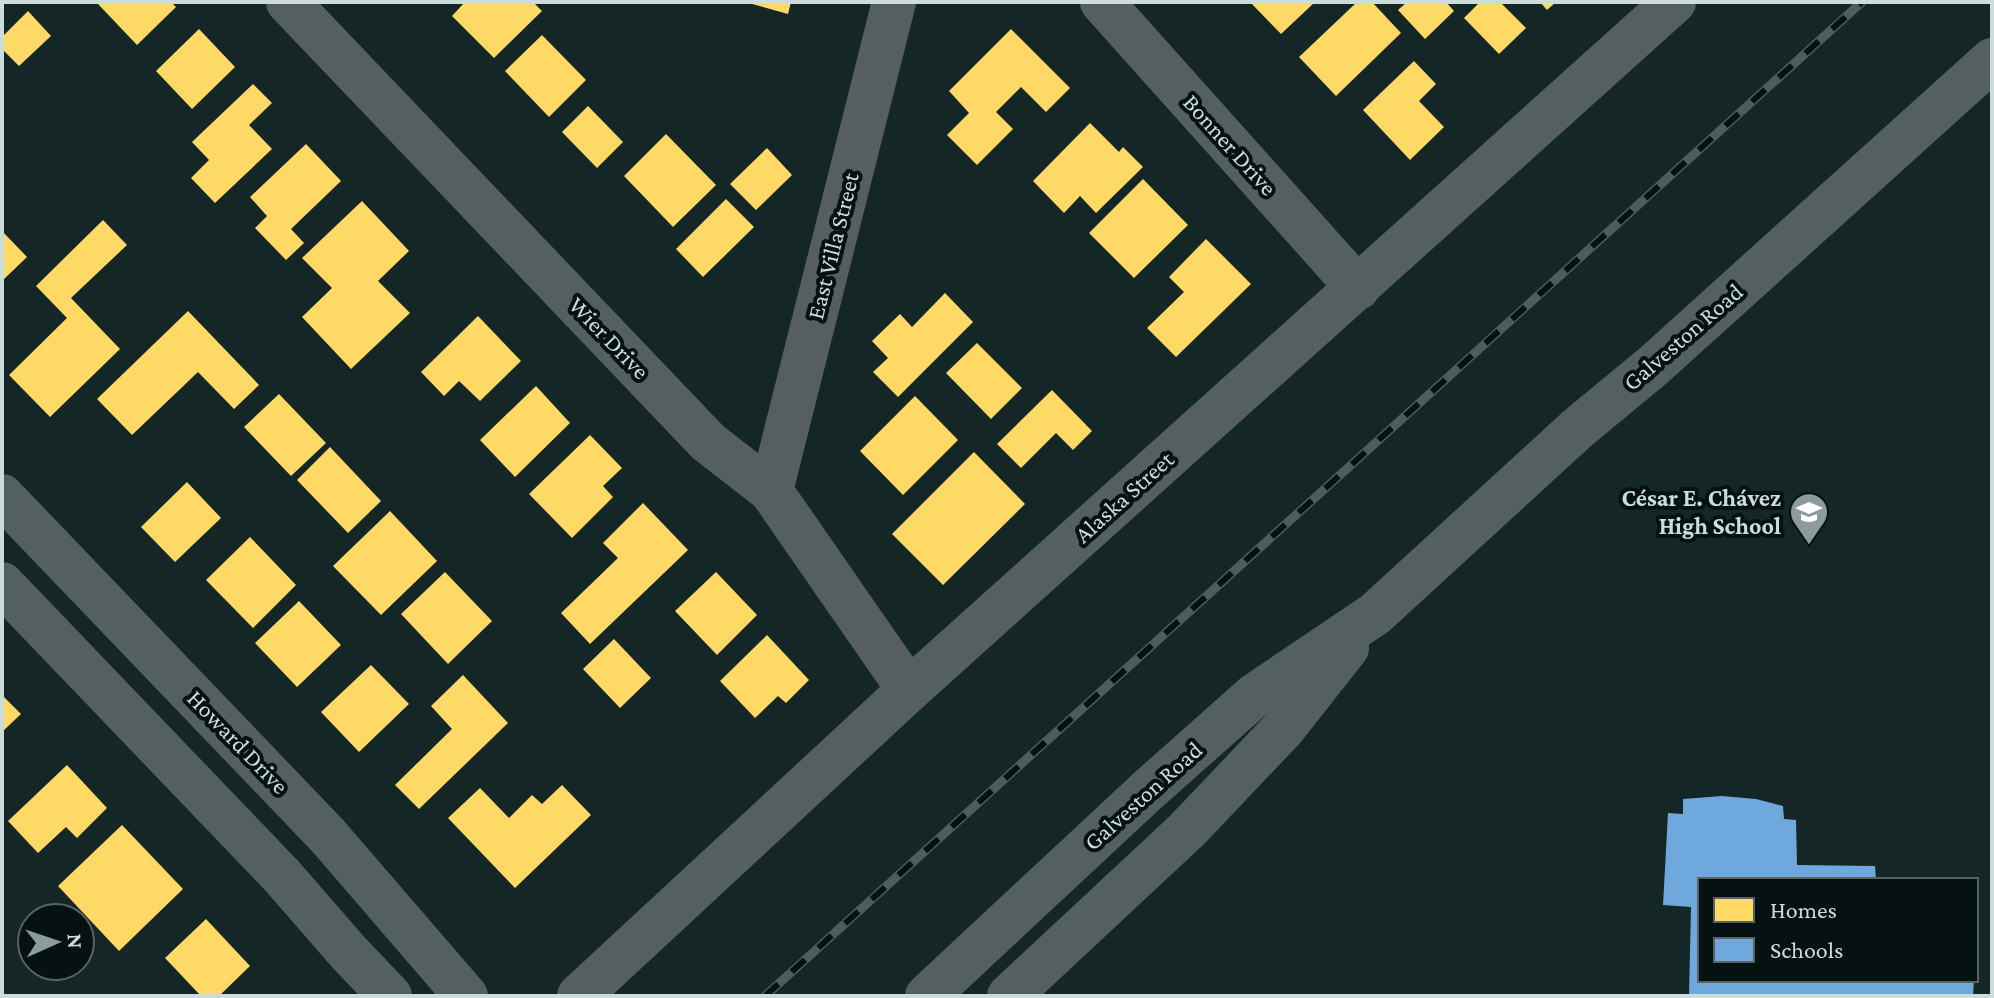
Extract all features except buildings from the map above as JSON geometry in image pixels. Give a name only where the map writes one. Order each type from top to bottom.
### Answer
[{"type":"main road","name":"Galveston Road","points":[[927,996],[1255,695],[1375,614],[1578,428],[1653,366],[1992,60]]},
{"type":"main road","name":"Howard Drive","points":[[2,496],[328,836],[466,996]]},
{"type":"main road","points":[[2,584],[282,876],[390,996]]},
{"type":"main road","name":"Galveston Road","points":[[1009,996],[1187,830],[1284,728],[1375,614]]},
{"type":"main road","points":[[1096,838],[1134,879]]},
{"type":"street","name":"Wier Drive","points":[[288,2],[708,442],[771,491],[909,690]]},
{"type":"street","name":"East Villa Street","points":[[771,491],[894,2]]},
{"type":"street","name":"Bonner Drive","points":[[1102,2],[1358,288]]},
{"type":"street","name":"Alaska Street","points":[[579,996],[909,690],[1674,2]]},
{"type":"railway","points":[[765,996],[1862,2]]},
{"type":"place","name":"César E. Chávez High School","points":[[1809,546]]}]
